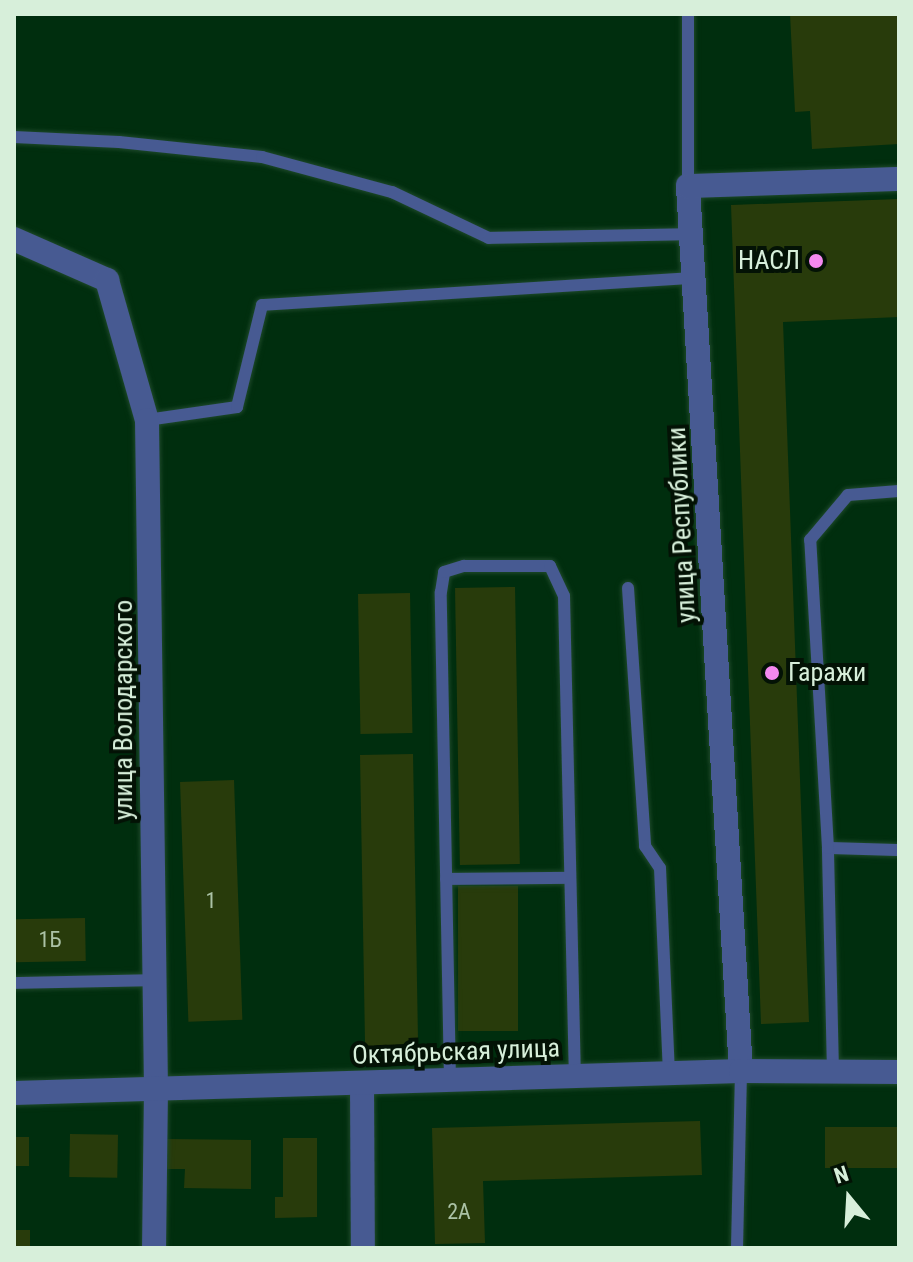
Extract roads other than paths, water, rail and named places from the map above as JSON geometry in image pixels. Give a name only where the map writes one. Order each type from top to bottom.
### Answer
[{"type":"street","points":[[688,186],[899,179]]},
{"type":"street","name":"улица Республики","points":[[688,186],[741,1071]]},
{"type":"street","name":"улица Володарского","points":[[14,239],[107,280],[147,420],[151,514],[156,1088],[154,1248]]},
{"type":"street","name":"Октябрьская улица","points":[[14,1093],[741,1071],[899,1072]]},
{"type":"street","points":[[362,1083],[363,1248]]},
{"type":"lane","points":[[688,14],[688,186]]},
{"type":"lane","points":[[14,137],[119,142],[262,157],[392,192],[489,238],[693,234]]},
{"type":"lane","points":[[147,420],[237,407],[262,305],[695,278]]},
{"type":"lane","points":[[833,1072],[828,848],[810,540],[848,495],[899,491]]},
{"type":"lane","points":[[450,1080],[441,592],[444,572],[464,566],[550,566],[564,596],[575,1076]]},
{"type":"lane","points":[[628,588],[645,846],[660,868],[669,1074]]},
{"type":"lane","points":[[828,848],[899,850]]},
{"type":"lane","points":[[446,879],[570,878]]},
{"type":"lane","points":[[14,983],[154,980]]},
{"type":"lane","points":[[737,1248],[741,1071]]},
{"type":"place","name":"НАСЛ","points":[[816,261]]},
{"type":"place","name":"Гаражи","points":[[772,673]]}]
